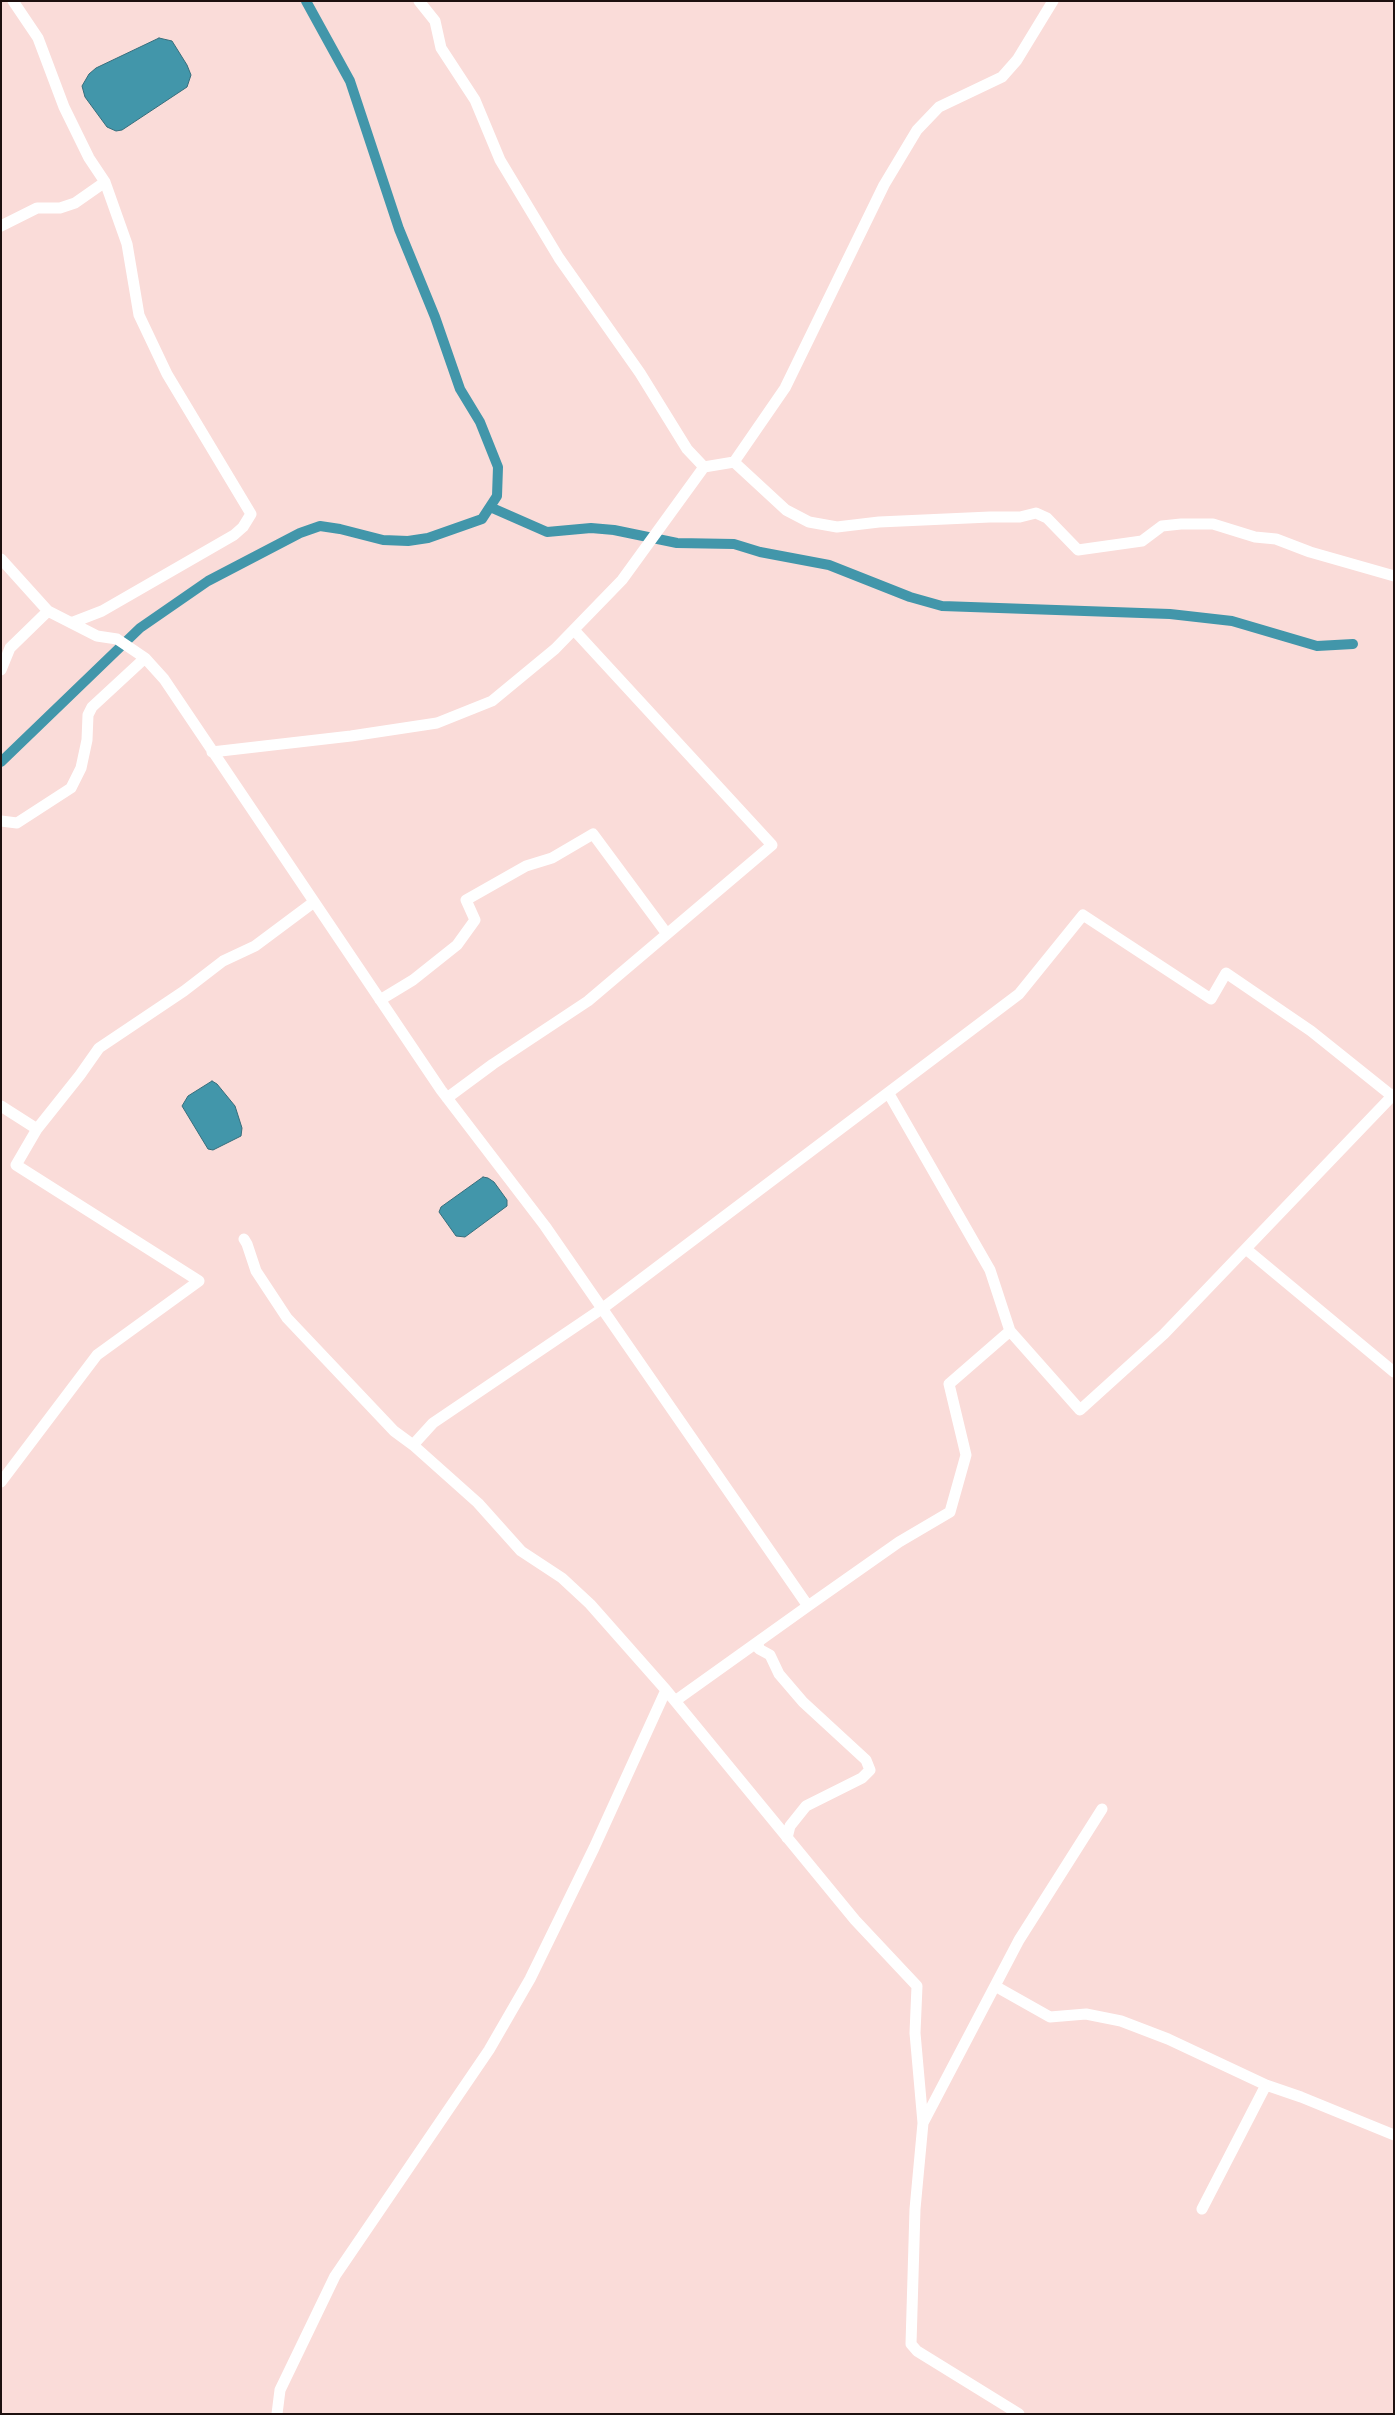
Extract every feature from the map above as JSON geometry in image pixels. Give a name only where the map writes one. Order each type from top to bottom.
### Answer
[{"type":"street","points":[[13,1],[38,38],[64,107],[89,158],[106,182],[127,244],[139,315],[167,374],[251,514],[244,527],[234,535],[102,611],[71,623]]},
{"type":"street","points":[[419,1],[435,21],[441,48],[475,100],[500,160],[559,258],[640,373],[687,449],[704,467]]},
{"type":"street","points":[[212,752],[351,736],[437,723],[492,700],[555,649],[622,580],[672,508],[704,467],[734,462],[786,388],[884,185],[917,130],[939,107],[1002,77],[1017,60],[1053,1]]},
{"type":"street","points":[[1,226],[37,208],[60,208],[75,203],[106,182]]},
{"type":"street","points":[[734,462],[786,510],[809,522],[837,527],[887,522],[964,520],[990,516],[1020,518],[1036,513],[1047,518],[1078,550],[1142,541],[1162,526],[1213,524],[1255,537],[1276,539],[1310,552],[1394,576]]},
{"type":"street","points":[[1,559],[48,610],[97,636],[117,640],[146,658],[164,679],[447,1098],[545,1226],[808,1606]]},
{"type":"street","points":[[1,670],[10,648],[48,610]]},
{"type":"street","points":[[447,1098],[588,1001],[772,845],[574,630]]},
{"type":"street","points":[[1,821],[17,823],[71,788],[81,768],[87,740],[88,715],[92,707],[146,658]]},
{"type":"street","points":[[380,1000],[413,980],[457,945],[475,920],[466,900],[526,866],[552,858],[593,834],[667,934]]},
{"type":"street","points":[[1,1482],[98,1356],[198,1281],[16,1165],[37,1128],[80,1075],[99,1048],[184,991],[223,961],[255,946],[314,902]]},
{"type":"street","points":[[413,1445],[433,1423],[603,1308],[1020,994],[1083,915],[1211,999],[1226,973],[1312,1031],[1393,1095],[1164,1334],[1080,1410],[1010,1331],[990,1270],[889,1094]]},
{"type":"street","points":[[1,1106],[37,1128]]},
{"type":"street","points":[[244,1240],[248,1244],[256,1271],[287,1318],[394,1431],[413,1445],[478,1503],[522,1551],[562,1578],[590,1604],[666,1690],[854,1920],[917,1986],[915,2033],[923,2123],[915,2209],[911,2344],[917,2352],[1019,2414]]},
{"type":"street","points":[[1246,1249],[1394,1372]]},
{"type":"street","points":[[675,1701],[899,1542],[950,1512],[966,1455],[949,1384],[1010,1331]]},
{"type":"street","points":[[758,1642],[759,1649],[770,1655],[779,1674],[803,1702],[866,1760],[870,1770],[862,1778],[806,1806],[790,1826],[787,1838]]},
{"type":"street","points":[[277,2414],[280,2390],[335,2276],[490,2050],[530,1979],[594,1848],[666,1690]]},
{"type":"street","points":[[923,2123],[1019,1940],[1102,1809]]},
{"type":"street","points":[[995,1986],[1050,2017],[1086,2014],[1121,2021],[1168,2039],[1266,2085],[1328,2107],[1394,2136]]},
{"type":"street","points":[[1202,2209],[1266,2085]]},
{"type":"water","points":[[159,38],[172,41],[187,65],[191,75],[187,87],[122,130],[116,131],[107,127],[85,97],[82,86],[89,74],[96,68]]},
{"type":"water","points":[[212,1081],[217,1084],[235,1106],[242,1128],[241,1136],[213,1150],[208,1149],[182,1106],[188,1096]]},
{"type":"water","points":[[483,1177],[494,1182],[507,1200],[507,1206],[465,1237],[456,1236],[439,1212],[441,1207]]},
{"type":"waterway","points":[[1,762],[140,628],[208,581],[300,533],[320,526],[383,540],[408,541],[428,538],[482,519],[497,496],[498,467],[480,422],[460,389],[435,317],[399,229],[350,81],[306,1]]},
{"type":"waterway","points":[[490,507],[547,532],[591,528],[614,530],[677,543],[734,544],[760,552],[829,565],[910,597],[942,606],[1170,614],[1232,621],[1317,646],[1353,644]]}]
